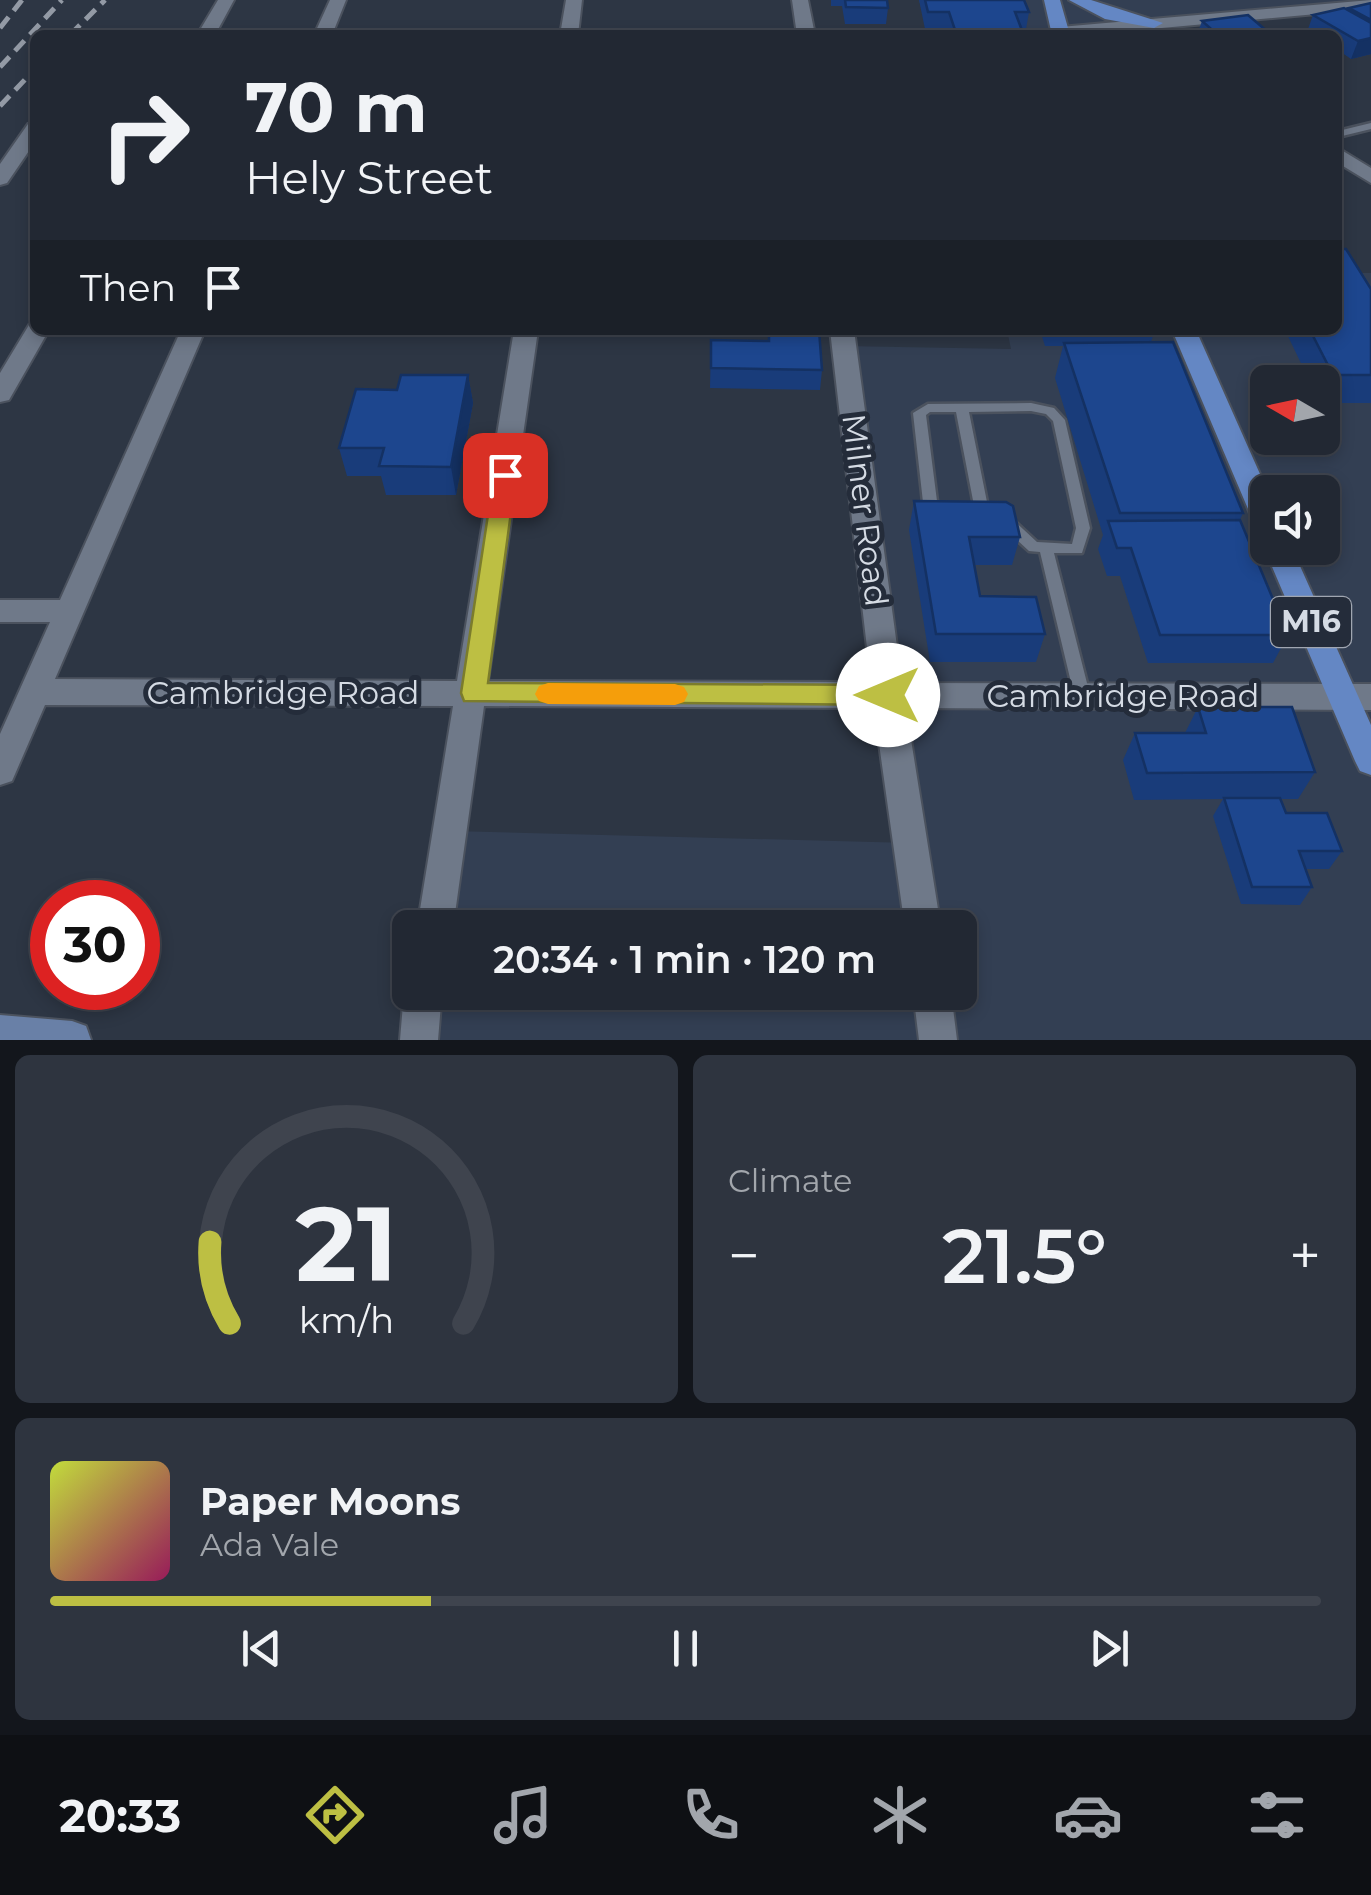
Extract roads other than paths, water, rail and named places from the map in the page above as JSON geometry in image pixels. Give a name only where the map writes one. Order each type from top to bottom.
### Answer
[{"type":"main road","points":[[1052,0],[1060,30]]},
{"type":"main road","points":[[1077,0],[1110,16],[1154,22]]},
{"type":"main road","points":[[1186,335],[1250,482]]},
{"type":"main road","name":"M16","points":[[1287,565],[1357,697],[1371,760]]},
{"type":"main road","points":[[0,1034],[72,1040]]},
{"type":"street","points":[[209,30],[226,0]]},
{"type":"street","points":[[324,30],[338,0]]},
{"type":"street","points":[[570,30],[574,0]]},
{"type":"street","points":[[800,0],[805,30]]},
{"type":"street","points":[[1086,30],[1371,4]]},
{"type":"street","points":[[0,179],[30,140]]},
{"type":"street","points":[[1342,157],[1371,177]]},
{"type":"street","points":[[0,394],[34,335]]},
{"type":"street","points":[[0,771],[191,335]]},
{"type":"street","points":[[438,910],[474,693],[525,335]]},
{"type":"street","name":"Milner Road","points":[[843,335],[919,910]]},
{"type":"street","points":[[0,611],[73,611]]},
{"type":"street","name":"Cambridge Road","points":[[36,692],[1357,697]]},
{"type":"street","points":[[419,1040],[422,1010]]},
{"type":"street","points":[[934,1010],[938,1040]]},
{"type":"lane","points":[[1342,133],[1371,126]]},
{"type":"lane","points":[[1031,407],[1050,411],[1059,420],[1083,528],[1077,548],[1046,550],[1023,540],[1006,522],[984,520],[944,520],[931,510],[917,415],[928,408],[1031,407]]},
{"type":"lane","points":[[962,408],[984,520]]},
{"type":"lane","points":[[1046,550],[1082,696]]},
{"type":"railway","points":[[0,28],[22,0]]},
{"type":"railway","points":[[34,30],[62,0]]},
{"type":"railway","points":[[75,30],[105,0]]},
{"type":"railway","points":[[0,67],[30,35]]},
{"type":"railway","points":[[0,106],[30,74]]}]
